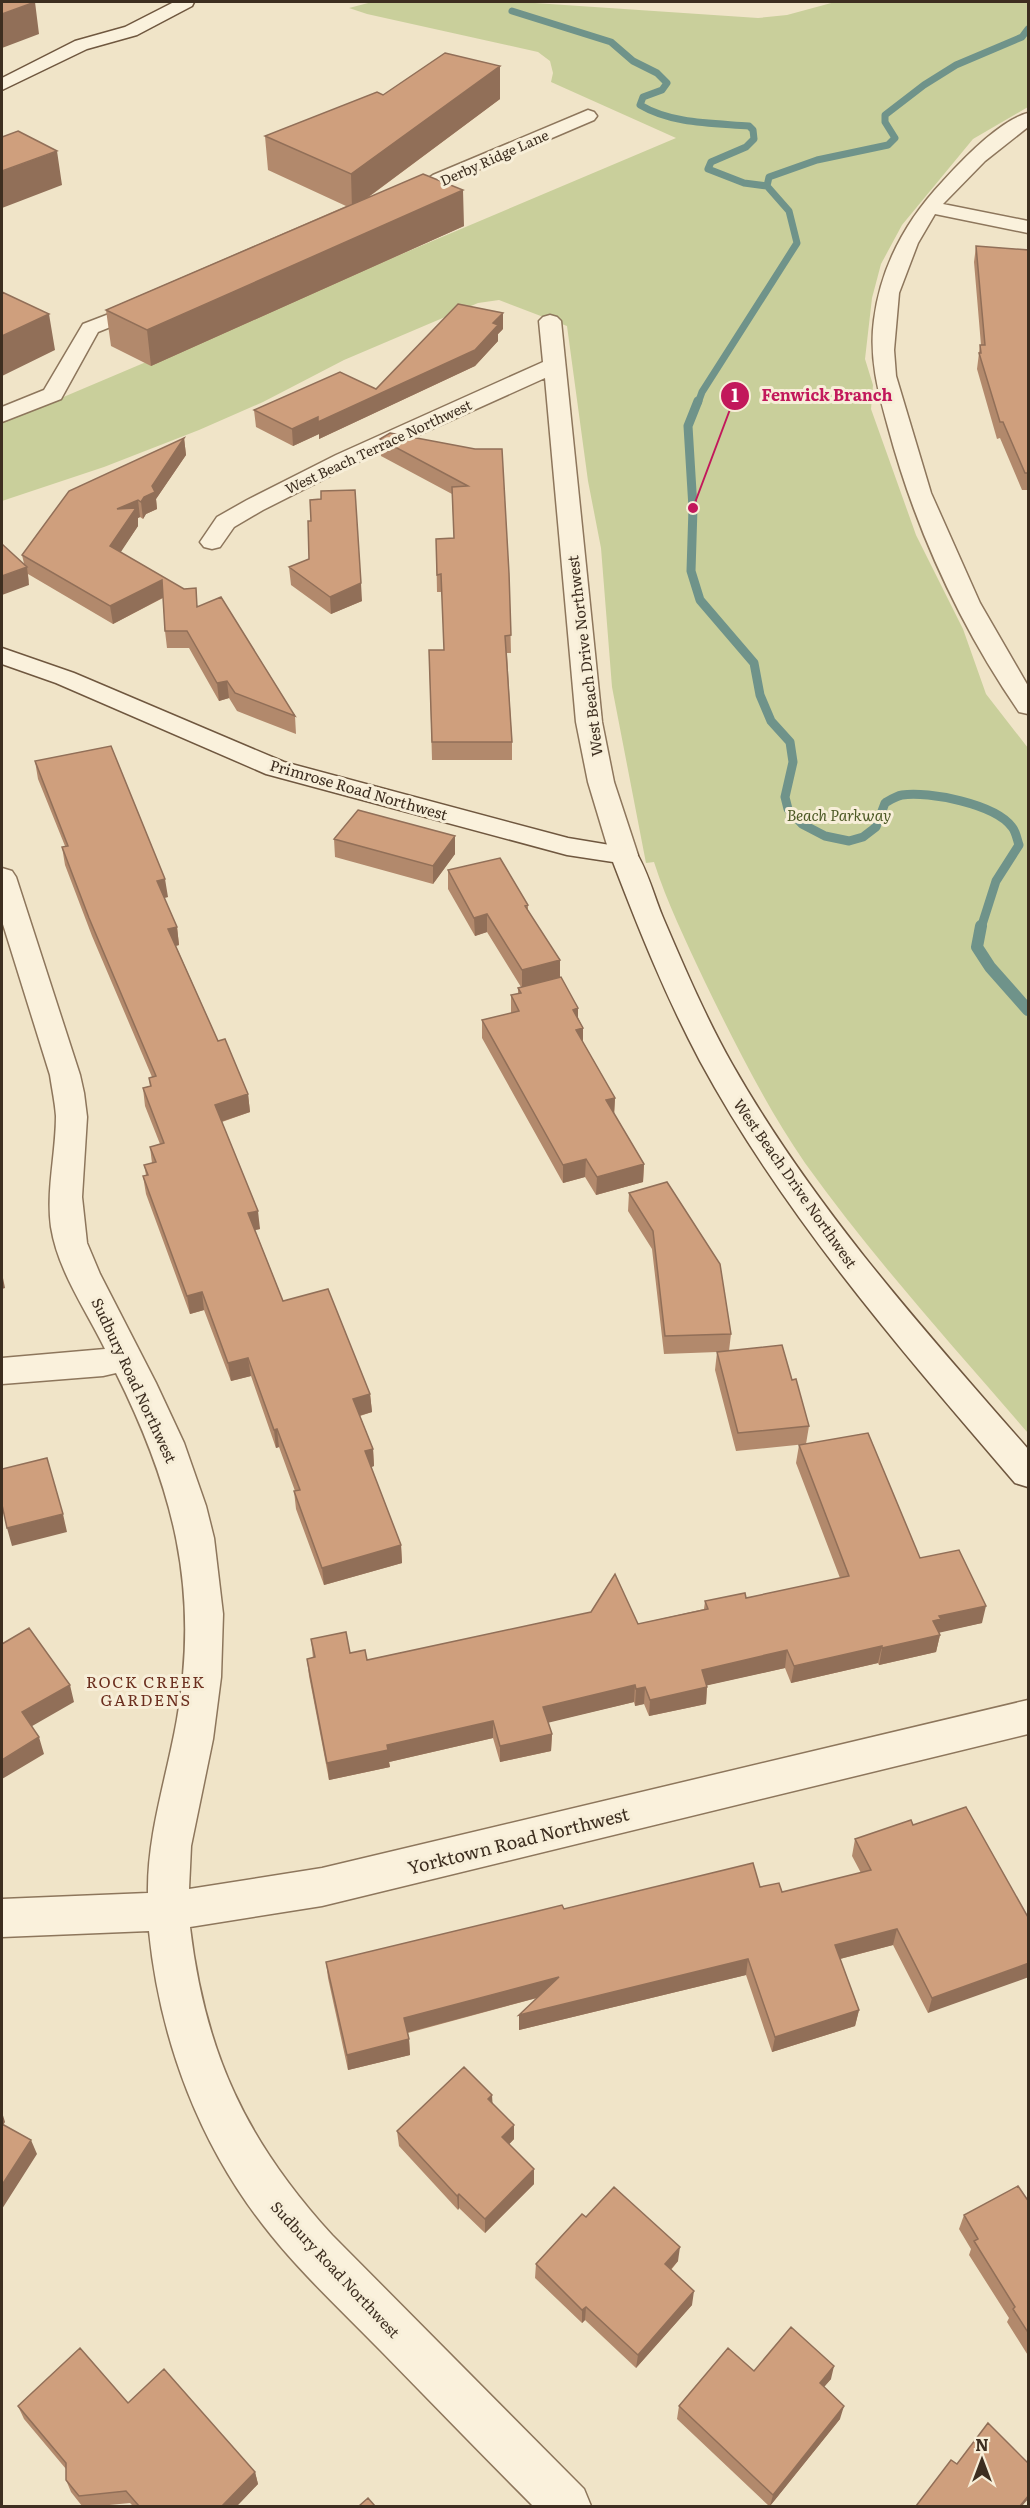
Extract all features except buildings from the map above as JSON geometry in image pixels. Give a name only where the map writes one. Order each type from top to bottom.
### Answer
[{"type":"street","points":[[2,86],[81,45],[131,31],[186,2]]},
{"type":"street","points":[[81,45],[97,28],[116,18]]},
{"type":"street","name":"Derby Ridge Lane","points":[[384,208],[417,195],[440,179],[588,116]]},
{"type":"street","points":[[1029,119],[1009,130],[952,179],[929,207],[903,250],[888,297],[883,350],[890,394],[909,464],[938,539],[976,617],[1029,706]]},
{"type":"street","points":[[929,207],[1029,227]]},
{"type":"street","points":[[2,415],[53,394],[90,328],[166,297]]},
{"type":"street","name":"West Beach Drive Northwest","points":[[550,321],[589,722],[601,782],[624,855],[651,923],[696,1024],[731,1089],[813,1213],[887,1310],[945,1380],[1029,1473]]},
{"type":"street","name":"West Beach Terrace Northwest","points":[[213,542],[225,522],[255,505],[344,460],[555,365]]},
{"type":"street","name":"Primrose Road Northwest","points":[[2,656],[65,678],[275,768],[567,846],[624,855]]},
{"type":"street","name":"Sudbury Road Northwest","points":[[2,876],[65,1075],[70,1098],[71,1122],[64,1194],[72,1248],[164,1436],[188,1504],[201,1568],[205,1609],[205,1652],[201,1696],[174,1821],[169,1858],[168,1912],[172,1964],[180,2006],[194,2052],[225,2126],[270,2197],[327,2263],[567,2506]]},
{"type":"street","points":[[2,1371],[103,1363],[126,1357]]},
{"type":"street","name":"Yorktown Road Northwest","points":[[2,1918],[111,1916],[244,1903],[322,1887],[1029,1717]]},
{"type":"green space","name":"Beach Parkway","points":[[372,2],[520,2],[758,18],[787,15],[835,2],[1028,2],[1028,107],[973,139],[902,225],[881,264],[872,298],[865,359],[873,385],[871,409],[916,535],[963,629],[986,694],[1028,748],[1028,1433],[885,1267],[805,1163],[764,1096],[727,1027],[677,922],[654,862],[646,863],[612,687],[601,548],[588,481],[567,326],[499,300],[478,303],[344,360],[263,402],[199,430],[104,467],[2,501],[2,423],[676,138],[551,82],[553,73],[550,61],[538,52],[349,8]]},
{"type":"waterway","points":[[512,11],[611,42],[633,61],[657,73],[667,83],[662,90],[643,97],[640,105],[652,111],[693,122],[749,126],[753,130],[754,139],[746,147],[711,162],[708,169],[744,183],[767,186]]},
{"type":"waterway","points":[[767,186],[769,177],[817,160],[888,145],[895,138],[885,122],[885,115],[924,85],[956,65],[1022,37],[1028,29]]},
{"type":"waterway","points":[[698,403],[702,392],[797,243],[789,211],[767,186]]},
{"type":"waterway","points":[[698,401],[688,426],[693,508],[691,571],[700,600],[754,663],[760,695],[771,721],[790,742],[793,762],[785,797],[788,809],[802,824],[825,836],[849,841],[863,837],[876,827],[885,803],[902,795],[944,797],[977,806],[1004,819],[1013,829],[1019,845],[996,881],[981,928]]},
{"type":"waterway","points":[[981,926],[977,947],[990,967],[1028,1010]]},
{"type":"place","name":"Fenwick Branch","points":[[693,508]]},
{"type":"district","name":"ROCK CREEK GARDENS","points":[[146,1690]]}]
